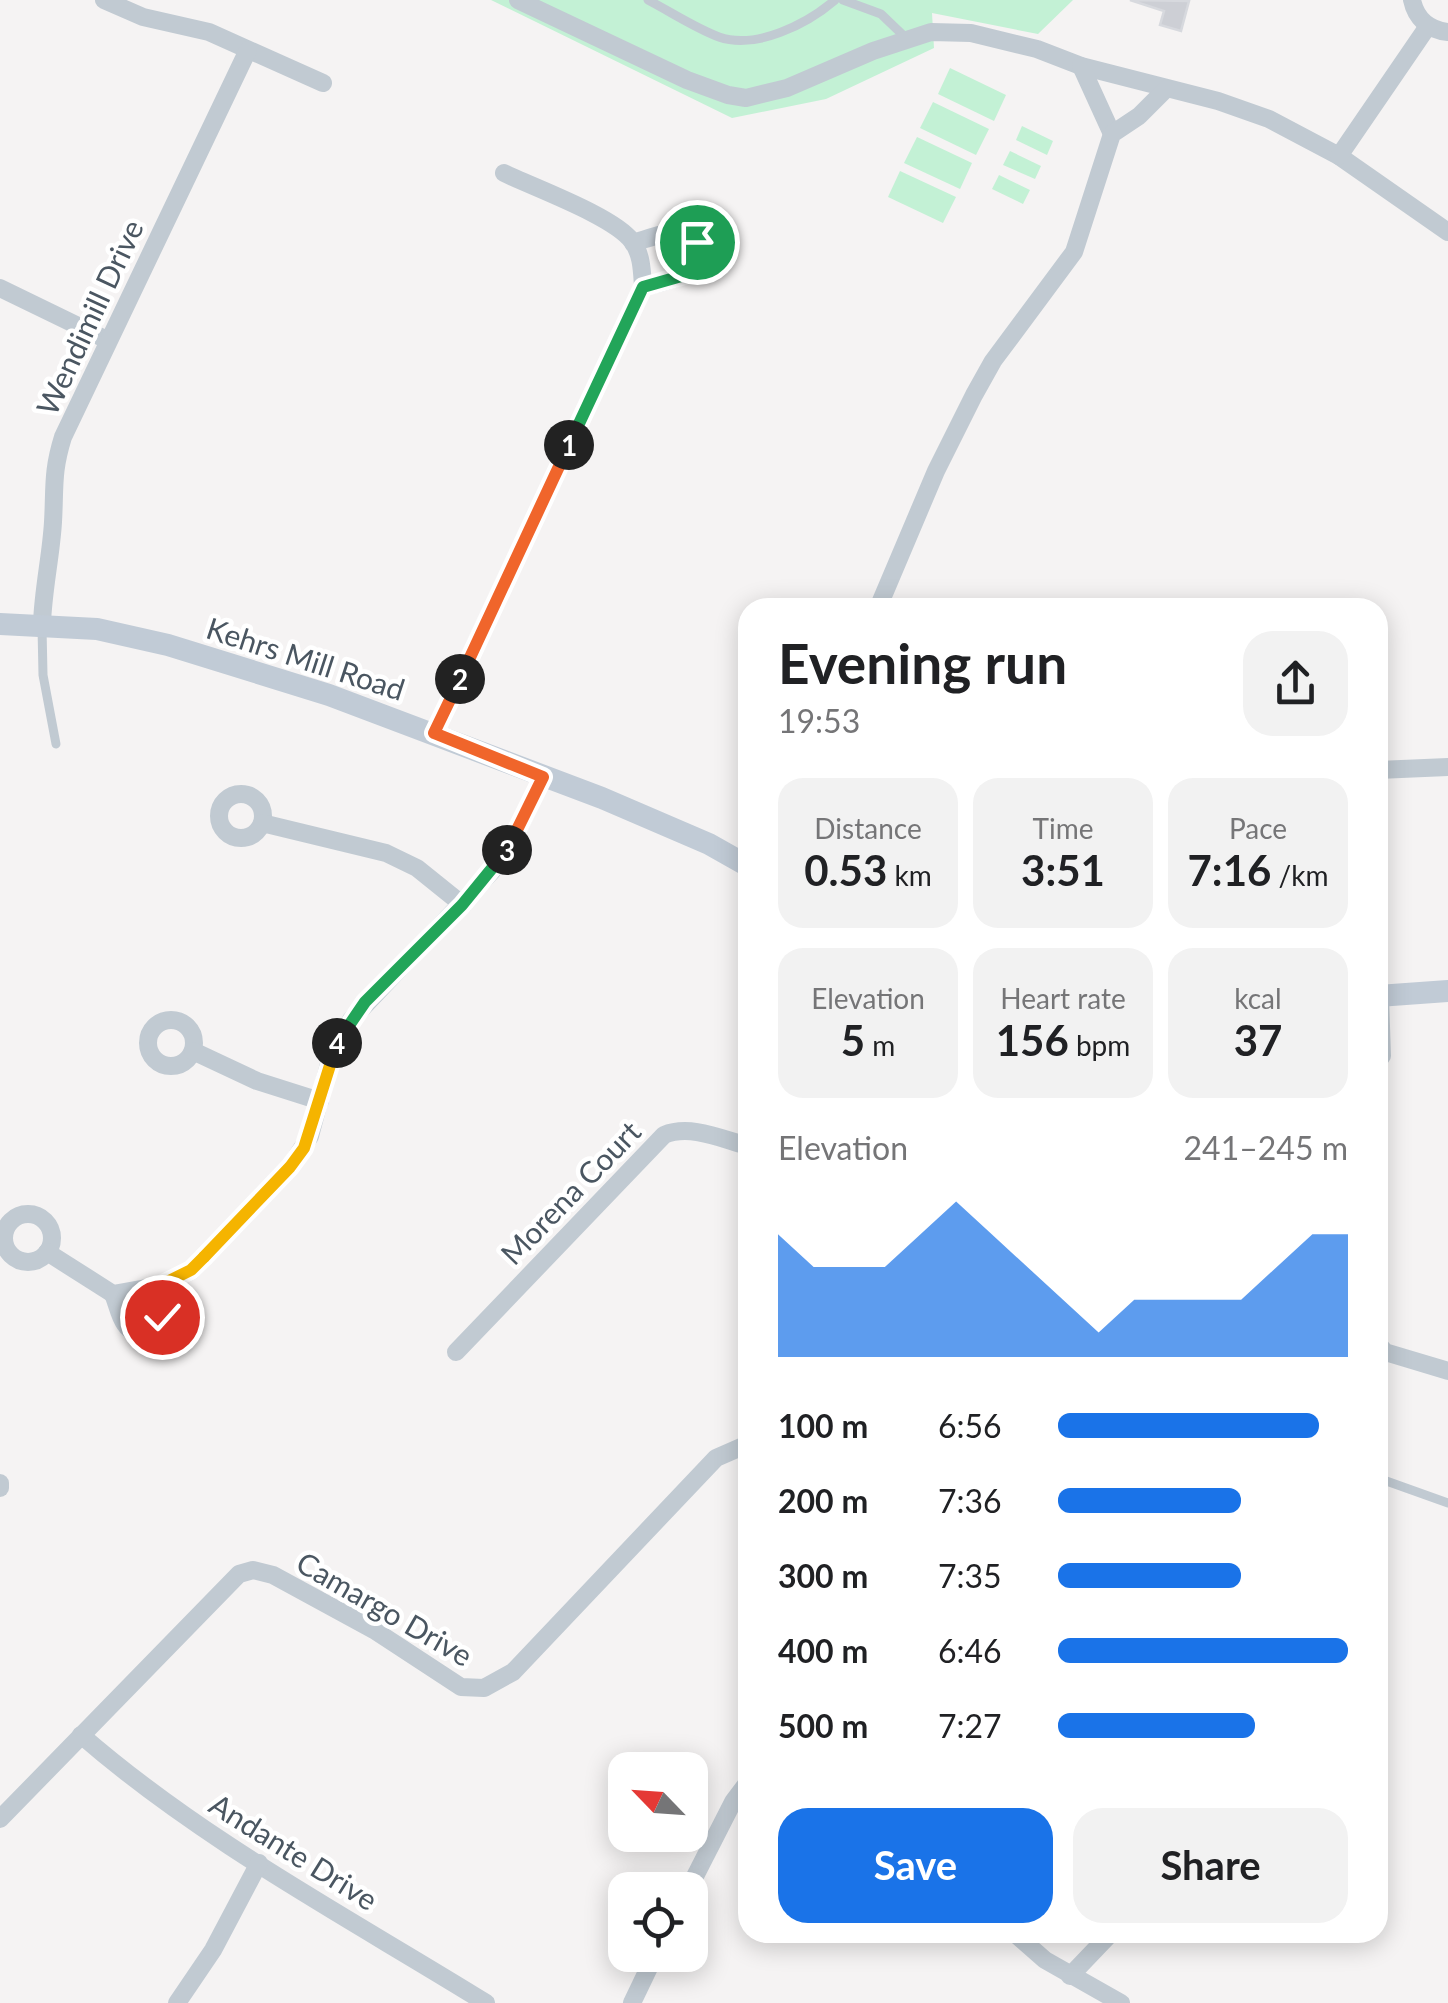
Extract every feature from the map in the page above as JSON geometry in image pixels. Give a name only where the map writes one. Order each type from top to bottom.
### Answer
[{"type":"main road","name":"Kehrs Mill Road","points":[[0,624],[97,628],[168,645],[329,695],[602,798],[738,860]]},
{"type":"main road","points":[[1388,995],[1448,990]]},
{"type":"street","points":[[104,0],[143,17],[209,32],[323,83]]},
{"type":"street","points":[[499,0],[512,4],[518,0],[707,88],[746,98],[787,88],[906,38],[930,32],[971,33],[1037,49],[1080,66],[1270,119],[1339,156],[1448,232]]},
{"type":"street","points":[[1412,0],[1418,17],[1428,26],[1448,32]]},
{"type":"street","points":[[1339,156],[1428,26]]},
{"type":"street","name":"Wendimill Drive","points":[[42,624],[53,524],[53,468],[63,437],[248,50]]},
{"type":"street","points":[[1080,66],[1112,134]]},
{"type":"street","points":[[882,598],[936,471],[974,394],[993,361],[1074,252],[1112,134],[1140,116],[1166,89]]},
{"type":"street","points":[[434,733],[643,287],[634,243],[618,227],[504,173]]},
{"type":"street","points":[[634,243],[678,232],[692,236],[700,249],[700,258],[692,271],[643,287]]},
{"type":"street","points":[[0,288],[107,340]]},
{"type":"street","points":[[1388,770],[1448,768]]},
{"type":"street","points":[[113,1294],[163,1284],[191,1270],[290,1167],[310,1136],[328,1064],[351,1020],[462,905],[510,846],[543,777]]},
{"type":"street","points":[[262,823],[386,854],[417,868],[462,905]]},
{"type":"street","points":[[192,1051],[256,1080],[320,1101]]},
{"type":"street","name":"Morena Court","points":[[456,1352],[664,1134],[687,1131],[738,1144]]},
{"type":"street","points":[[47,1252],[113,1294],[130,1330],[154,1330],[162,1317],[163,1284]]},
{"type":"street","points":[[1388,1353],[1448,1371]]},
{"type":"street","name":"Camargo Drive","points":[[0,1819],[239,1574],[253,1570],[273,1575],[374,1630],[461,1687],[473,1690],[495,1685],[514,1672],[716,1458],[738,1448]]},
{"type":"street","name":"Andante Drive","points":[[81,1735],[134,1781],[486,2003]]},
{"type":"street","points":[[697,1872],[738,1795]]},
{"type":"street","points":[[177,2003],[213,1950],[259,1863]]},
{"type":"street","points":[[1026,1943],[1044,1960],[1121,2003]]},
{"type":"street","points":[[1070,1976],[1102,1943]]},
{"type":"street","points":[[632,2003],[647,1972]]},
{"type":"lane","points":[[648,0],[720,38],[747,40],[794,26],[818,15],[835,0]]},
{"type":"lane","points":[[844,0],[881,14],[906,38]]},
{"type":"lane","points":[[42,624],[43,675],[56,744]]},
{"type":"lane","points":[[1388,1482],[1448,1504]]},
{"type":"green space","points":[[491,0],[1073,0],[1038,34],[932,13],[934,48],[826,99],[732,118]]},
{"type":"green space","points":[[950,68],[1006,95],[994,121],[938,94]]},
{"type":"green space","points":[[933,102],[989,129],[976,155],[920,128]]},
{"type":"green space","points":[[1022,126],[1053,141],[1047,155],[1016,140]]},
{"type":"green space","points":[[917,137],[972,163],[960,189],[904,163]]},
{"type":"green space","points":[[1010,151],[1041,166],[1035,179],[1003,165]]},
{"type":"green space","points":[[900,171],[956,197],[943,223],[888,197]]},
{"type":"green space","points":[[999,175],[1030,190],[1023,204],[992,189]]},
{"type":"building","points":[[1130,0],[1189,1],[1181,31],[1160,25],[1164,11]]},
{"type":"route","points":[[162,1317],[163,1284],[191,1270],[304,1148],[328,1064],[351,1020],[492,871],[528,812],[543,777],[434,733],[643,287],[692,271],[700,258],[697,242]]}]
